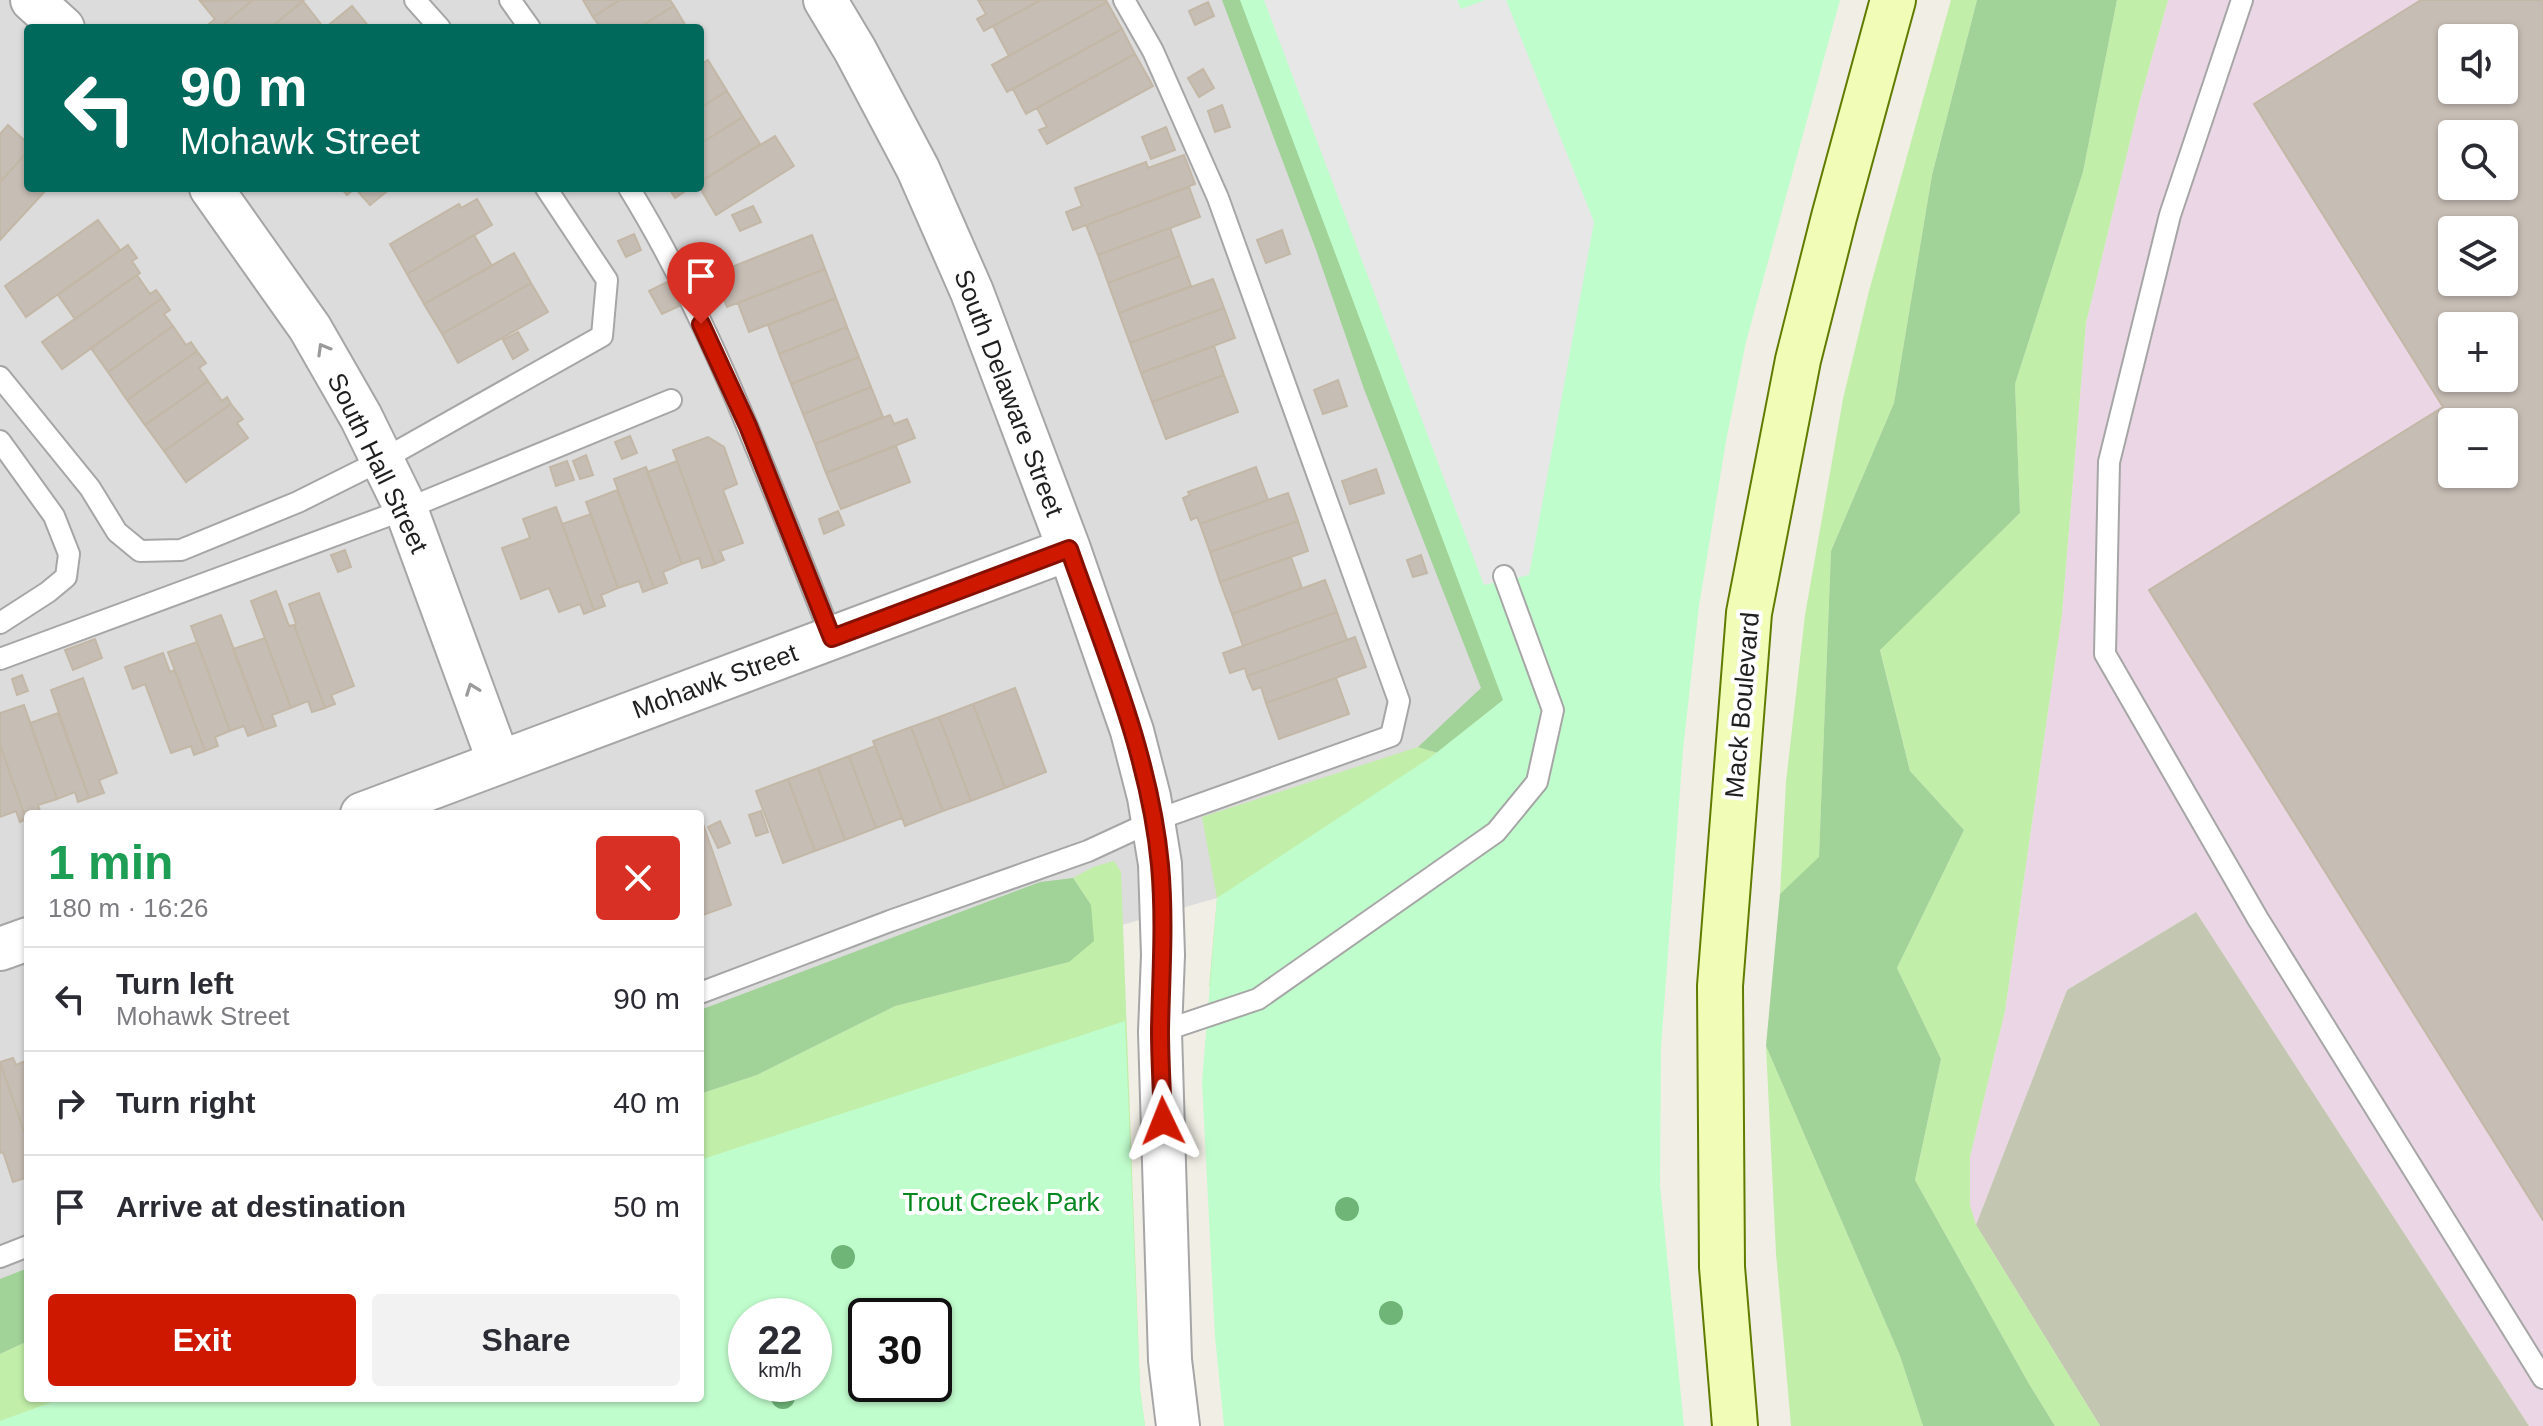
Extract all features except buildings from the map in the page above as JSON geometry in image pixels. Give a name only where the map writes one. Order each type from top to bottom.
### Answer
[{"type":"main road","name":"Mack Boulevard","points":[[1735,1426],[1722,1267],[1720,986],[1749,613],[1798,360],[1893,0]]},
{"type":"street","points":[[32,0],[59,24]]},
{"type":"street","name":"South Delaware Street","points":[[825,0],[918,169],[972,292],[1069,549],[1132,731],[1149,797],[1160,864],[1163,955],[1160,1032],[1170,1360],[1178,1426]]},
{"type":"street","name":"South Hall Street","points":[[214,192],[310,328],[361,417],[406,509],[499,762]]},
{"type":"street","name":"Mohawk Street","points":[[373,810],[1069,549]]},
{"type":"street","points":[[0,949],[24,940]]},
{"type":"lane","points":[[415,0],[436,24]]},
{"type":"lane","points":[[510,0],[527,24]]},
{"type":"lane","points":[[704,991],[1088,851],[1153,821],[1391,736],[1399,701],[1218,198],[1153,51],[1124,0]]},
{"type":"lane","points":[[2242,0],[2170,215],[2109,462],[2105,654],[2258,919],[2543,1378]]},
{"type":"lane","points":[[0,377],[90,488],[117,532],[140,551],[181,550],[298,502],[382,460],[602,336],[607,280],[549,192]]},
{"type":"lane","points":[[631,192],[689,298],[748,426],[832,638]]},
{"type":"lane","points":[[0,659],[406,509],[671,400]]},
{"type":"lane","points":[[0,441],[54,516],[69,554],[66,577],[0,623]]},
{"type":"lane","points":[[1160,1032],[1258,999],[1496,832],[1537,782],[1553,710],[1504,576]]},
{"type":"lane","points":[[0,1257],[24,1248]]},
{"type":"shaded area","points":[[0,0],[1240,0],[1503,700],[1217,898],[1115,927],[704,1080],[704,810],[24,810],[24,1334],[0,1343]]},
{"type":"shaded area","points":[[1264,0],[1457,0],[1461,9],[1485,0],[1506,0],[1594,222],[1529,575],[1484,585]]},
{"type":"shaded area","points":[[2168,0],[2543,0],[2543,1426],[2529,1426],[2196,912],[2067,990],[1976,1225],[1970,1205],[1970,1157],[2005,1011],[2062,614],[2086,323],[2140,100]]},
{"type":"shaded area","points":[[2196,912],[2529,1426],[2100,1426],[1976,1225],[2067,990]]},
{"type":"green space","points":[[1222,0],[1264,0],[1515,690],[1505,774],[1418,747],[1481,688],[1364,389],[1315,247]]},
{"type":"green space","points":[[1240,0],[1840,0],[1746,342],[1699,606],[1683,750],[1661,1048],[1660,1185],[1684,1426],[1224,1426],[1215,1337],[1202,1082],[1217,898],[1431,757],[1503,700]]},
{"type":"green space","points":[[1951,0],[1977,0],[1932,175],[1894,403],[1831,551],[1819,858],[1780,894],[1786,782],[1805,615],[1843,399],[1869,291]]},
{"type":"green space","points":[[1977,0],[2117,0],[2083,172],[2015,384],[2020,513],[1880,650],[1910,771],[1964,830],[1897,968],[1941,1059],[1915,1180],[2055,1426],[1923,1426],[1900,1356],[1766,1046],[1780,894],[1819,857],[1831,551],[1894,403],[1932,175]]},
{"type":"green space","points":[[2117,0],[2168,0],[2140,100],[2086,323],[2062,614],[2005,1011],[1970,1157],[1970,1205],[1976,1225],[2100,1426],[2055,1426],[1915,1180],[1941,1059],[1897,968],[1964,830],[1910,771],[1880,649],[2020,513],[2015,384],[2083,172]]},
{"type":"green space","points":[[1418,747],[1505,774],[1209,987],[1217,898],[1202,817]]},
{"type":"green space","name":"Trout Creek Park","points":[[1114,861],[1121,872],[1140,1389],[1145,1426],[0,1426],[0,1354],[24,1343],[24,1402],[704,1402],[704,1093],[757,1075],[895,1006],[1069,962],[1091,905],[1073,878],[1093,867]]},
{"type":"green space","points":[[1073,878],[1091,905],[1094,941],[1069,962],[895,1006],[757,1075],[704,1093],[704,1008],[1040,882]]},
{"type":"green space","name":"Trout Creek Park","points":[[1125,1021],[1140,1389],[1145,1426],[0,1426],[0,1421],[52,1402],[704,1402],[704,1159]]},
{"type":"green space","points":[[1766,1046],[1900,1356],[1923,1426],[1791,1426],[1776,1253]]},
{"type":"green space","points":[[24,1270],[24,1343],[0,1354],[0,1279]]},
{"type":"route","points":[[701,324],[748,426],[832,638],[1069,549],[1132,731],[1149,797],[1160,864],[1163,1121]]}]
